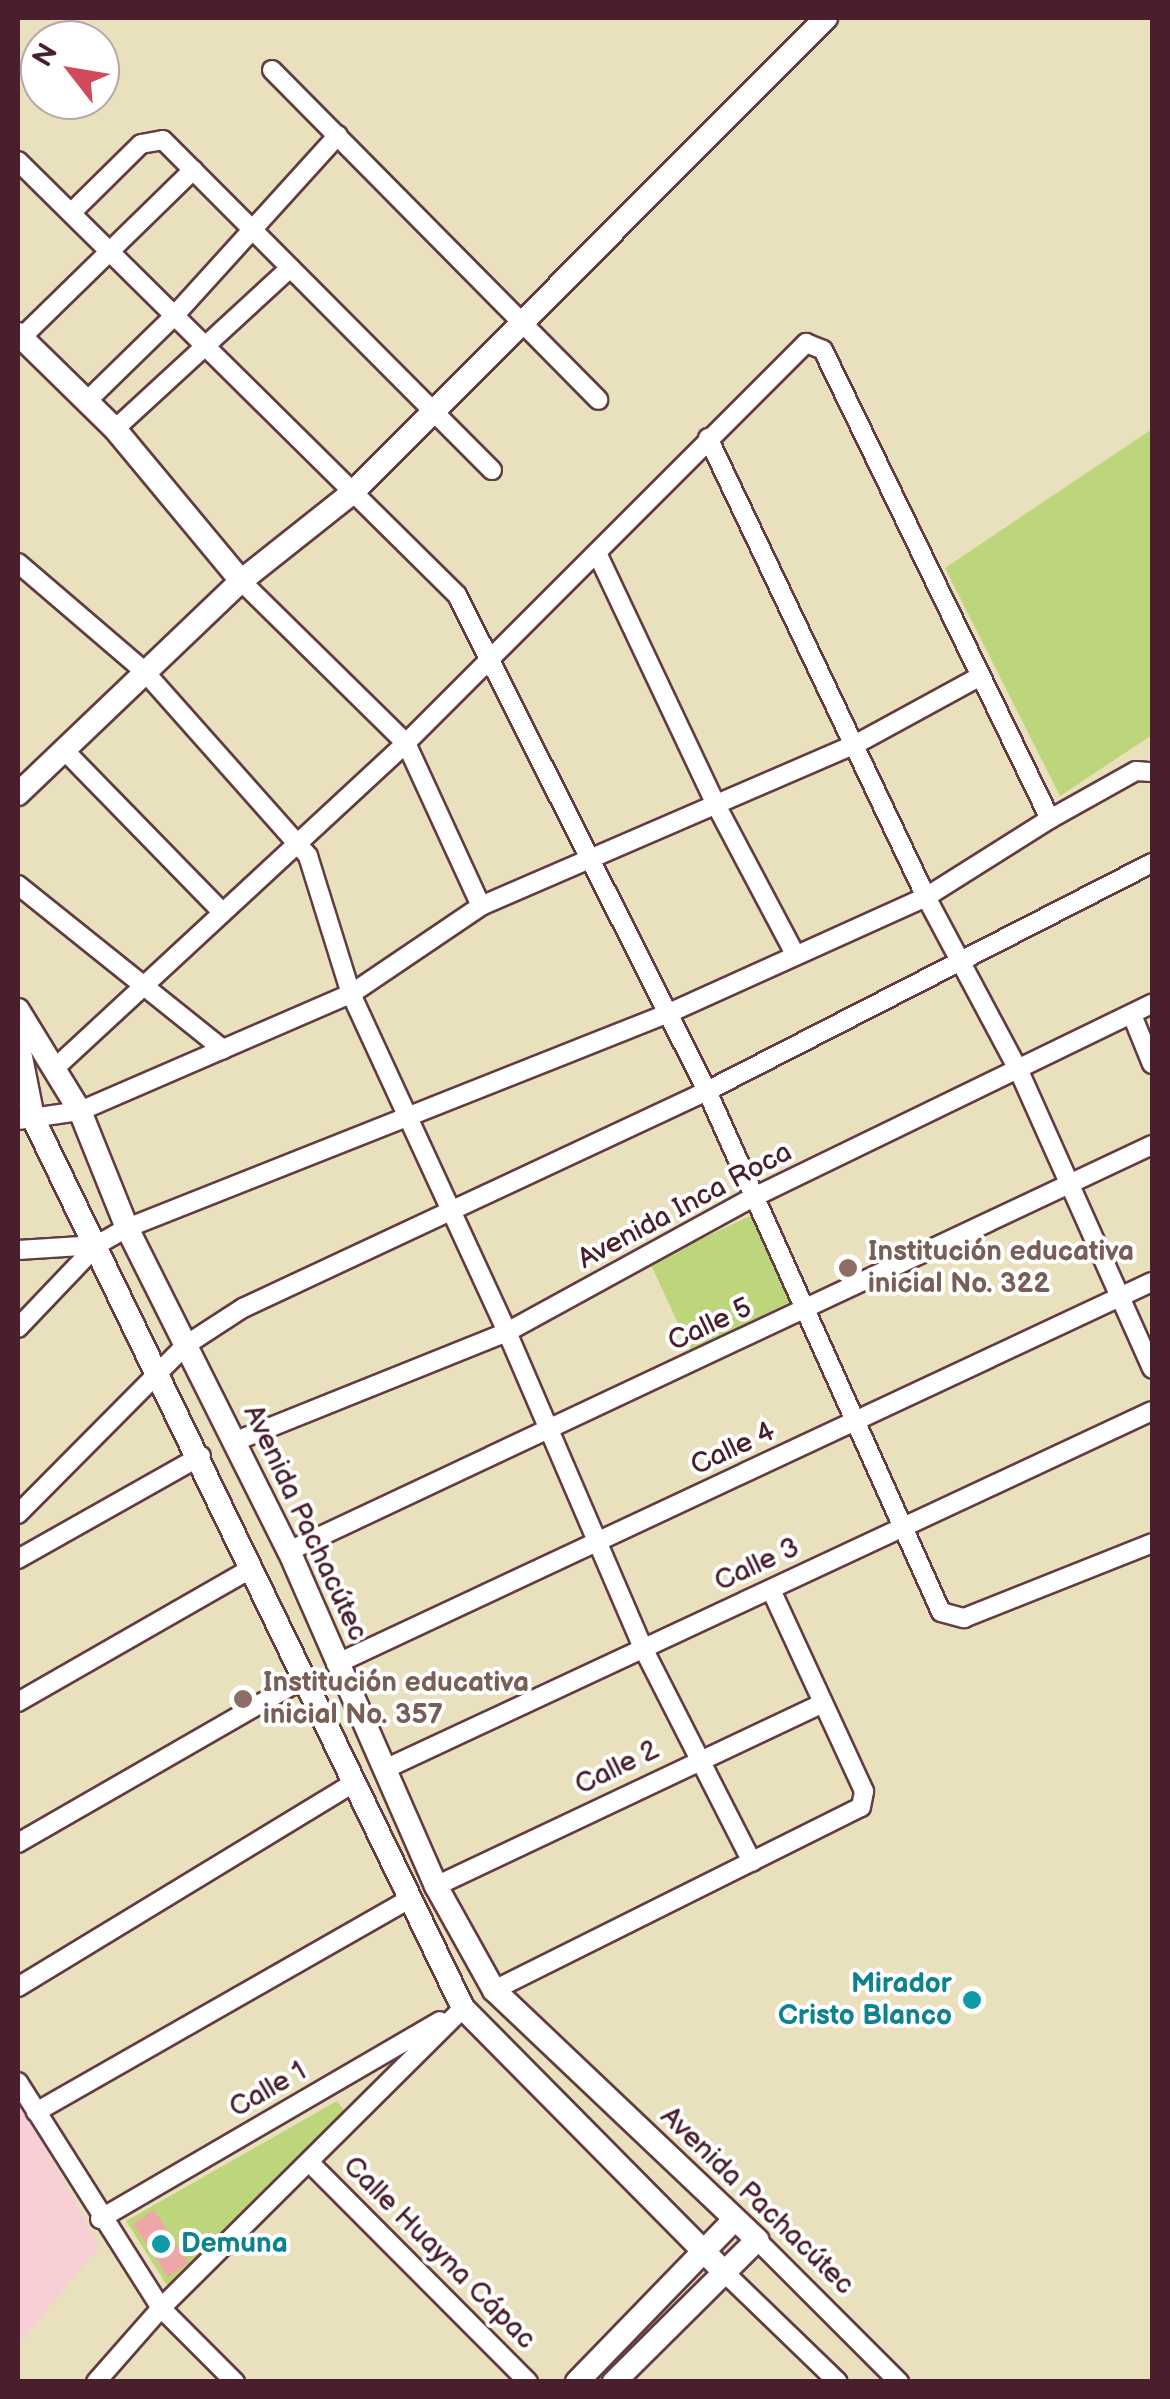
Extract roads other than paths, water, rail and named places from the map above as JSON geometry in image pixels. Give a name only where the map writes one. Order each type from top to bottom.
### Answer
[{"type":"street","points":[[18,794],[67,753],[144,671],[241,581],[352,493],[826,18]]},
{"type":"street","points":[[272,70],[524,320],[598,400]]},
{"type":"street","points":[[86,400],[174,316],[338,135]]},
{"type":"street","points":[[71,213],[147,141],[163,140],[492,470]]},
{"type":"street","points":[[18,161],[457,595],[707,1091],[752,1198],[859,1421],[932,1600],[950,1619],[1000,1606],[1152,1543]]},
{"type":"street","points":[[192,170],[20,335],[115,430],[241,581],[406,743],[481,906]]},
{"type":"street","points":[[115,430],[290,268]]},
{"type":"street","points":[[54,1069],[406,743],[806,344],[823,350],[978,678],[1050,819]]},
{"type":"street","points":[[708,438],[926,897],[1019,1071],[1152,1368]]},
{"type":"street","points":[[597,553],[715,803],[794,952]]},
{"type":"street","points":[[18,563],[144,671],[300,842],[350,994],[507,1332],[643,1648],[696,1760],[752,1862]]},
{"type":"street","points":[[26,1119],[80,1111],[350,994],[481,906],[856,744],[978,678]]},
{"type":"street","points":[[67,753],[222,911]]},
{"type":"street","points":[[18,1328],[98,1245],[127,1228],[406,1114],[669,1013],[794,952],[926,897],[1050,819],[1136,771],[1152,772]]},
{"type":"street","points":[[18,1514],[186,1345],[302,1278],[707,1091],[962,964],[1152,863]]},
{"type":"street","points":[[18,885],[223,1050]]},
{"type":"street","name":"Avenida Inca Roca","points":[[236,1441],[507,1332],[752,1198],[1152,1004]]},
{"type":"street","name":"Avenida Pachacútec","points":[[18,1010],[80,1111],[127,1228],[289,1550],[436,1886],[494,1990],[757,2240],[899,2382]]},
{"type":"street","points":[[1132,1016],[1152,1064]]},
{"type":"street","points":[[18,1042],[26,1119],[98,1245],[407,1900],[462,2008],[701,2250],[838,2382]]},
{"type":"street","name":"Calle 5","points":[[289,1550],[806,1311],[1152,1145]]},
{"type":"street","points":[[18,1250],[98,1245]]},
{"type":"street","name":"Calle 4","points":[[336,1664],[1152,1282]]},
{"type":"street","name":"Calle 3","points":[[385,1769],[1152,1412]]},
{"type":"street","points":[[18,1559],[200,1456]]},
{"type":"street","points":[[18,1702],[252,1568]]},
{"type":"street","points":[[494,1990],[862,1807],[864,1791],[770,1590]]},
{"type":"street","points":[[18,1843],[303,1679]]},
{"type":"street","name":"Calle 2","points":[[436,1886],[822,1702]]},
{"type":"street","points":[[18,1986],[352,1784]]},
{"type":"street","points":[[36,2112],[407,1900]]},
{"type":"street","points":[[96,2382],[161,2308],[462,2008]]},
{"type":"street","name":"Calle 1","points":[[100,2219],[462,2008]]},
{"type":"street","points":[[18,2082],[100,2219],[161,2308],[235,2382]]},
{"type":"street","name":"Calle Huayna Cápac","points":[[310,2163],[528,2382]]},
{"type":"street","points":[[577,2382],[734,2220]]},
{"type":"street","points":[[614,2382],[757,2240]]},
{"type":"place","name":"Institución educativa inicial No. 322","points":[[848,1268]]},
{"type":"place","name":"Institución educativa inicial No. 357","points":[[243,1699]]},
{"type":"place","name":"Mirador Cristo Blanco","points":[[972,2000]]},
{"type":"place","name":"Demuna","points":[[161,2244]]}]
